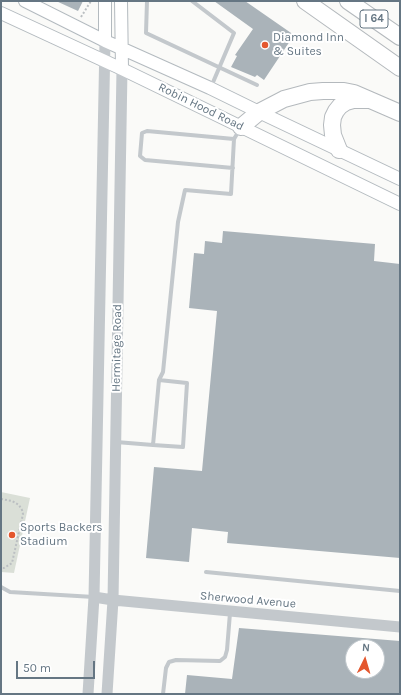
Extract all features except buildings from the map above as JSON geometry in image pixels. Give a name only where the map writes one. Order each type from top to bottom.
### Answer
[{"type":"highway","name":"I 64","points":[[305,1],[400,68]]},
{"type":"highway","name":"I 64","points":[[348,1],[400,38]]},
{"type":"highway","points":[[238,133],[259,112],[284,99],[310,92],[334,90],[354,93],[400,113]]},
{"type":"highway","points":[[339,150],[333,135],[332,125],[333,117],[336,111],[340,106],[353,100],[368,100]]},
{"type":"main road","name":"Hermitage Road","points":[[105,1],[105,41]]},
{"type":"main road","name":"Hermitage Road","points":[[121,1],[122,69]]},
{"type":"main road","name":"Robin Hood Road","points":[[29,2],[105,41],[210,88],[400,179]]},
{"type":"main road","name":"Robin Hood Road","points":[[1,13],[122,69],[238,133],[400,204]]},
{"type":"street","name":"Hermitage Road","points":[[88,694],[94,597],[105,41]]},
{"type":"street","name":"Hermitage Road","points":[[107,694],[113,600],[122,69]]},
{"type":"street","name":"Sherwood Avenue","points":[[94,597],[400,627]]},
{"type":"lane","points":[[147,1],[146,33],[257,85]]},
{"type":"lane","points":[[192,1],[234,33],[210,88]]},
{"type":"lane","points":[[153,445],[159,380],[163,372],[178,222],[185,190],[231,194],[238,133],[147,130],[142,133],[140,156],[145,160],[233,168]]},
{"type":"lane","points":[[116,442],[183,447],[187,383],[159,380]]},
{"type":"lane","points":[[206,572],[400,591]]},
{"type":"lane","points":[[1,587],[10,592],[94,597]]},
{"type":"lane","points":[[163,694],[166,668],[169,662],[176,660],[220,661],[225,657],[227,650],[230,611]]},
{"type":"path","points":[[81,18],[91,1]]},
{"type":"path","points":[[1,498],[19,505],[23,514],[12,563],[1,568]]},
{"type":"shaded area","name":"Sports Backers Stadium","points":[[1,492],[30,498],[14,573],[1,572]]},
{"type":"place","name":"Diamond Inn & Suites","points":[[265,45]]},
{"type":"place","name":"Sports Backers Stadium","points":[[12,535]]}]
